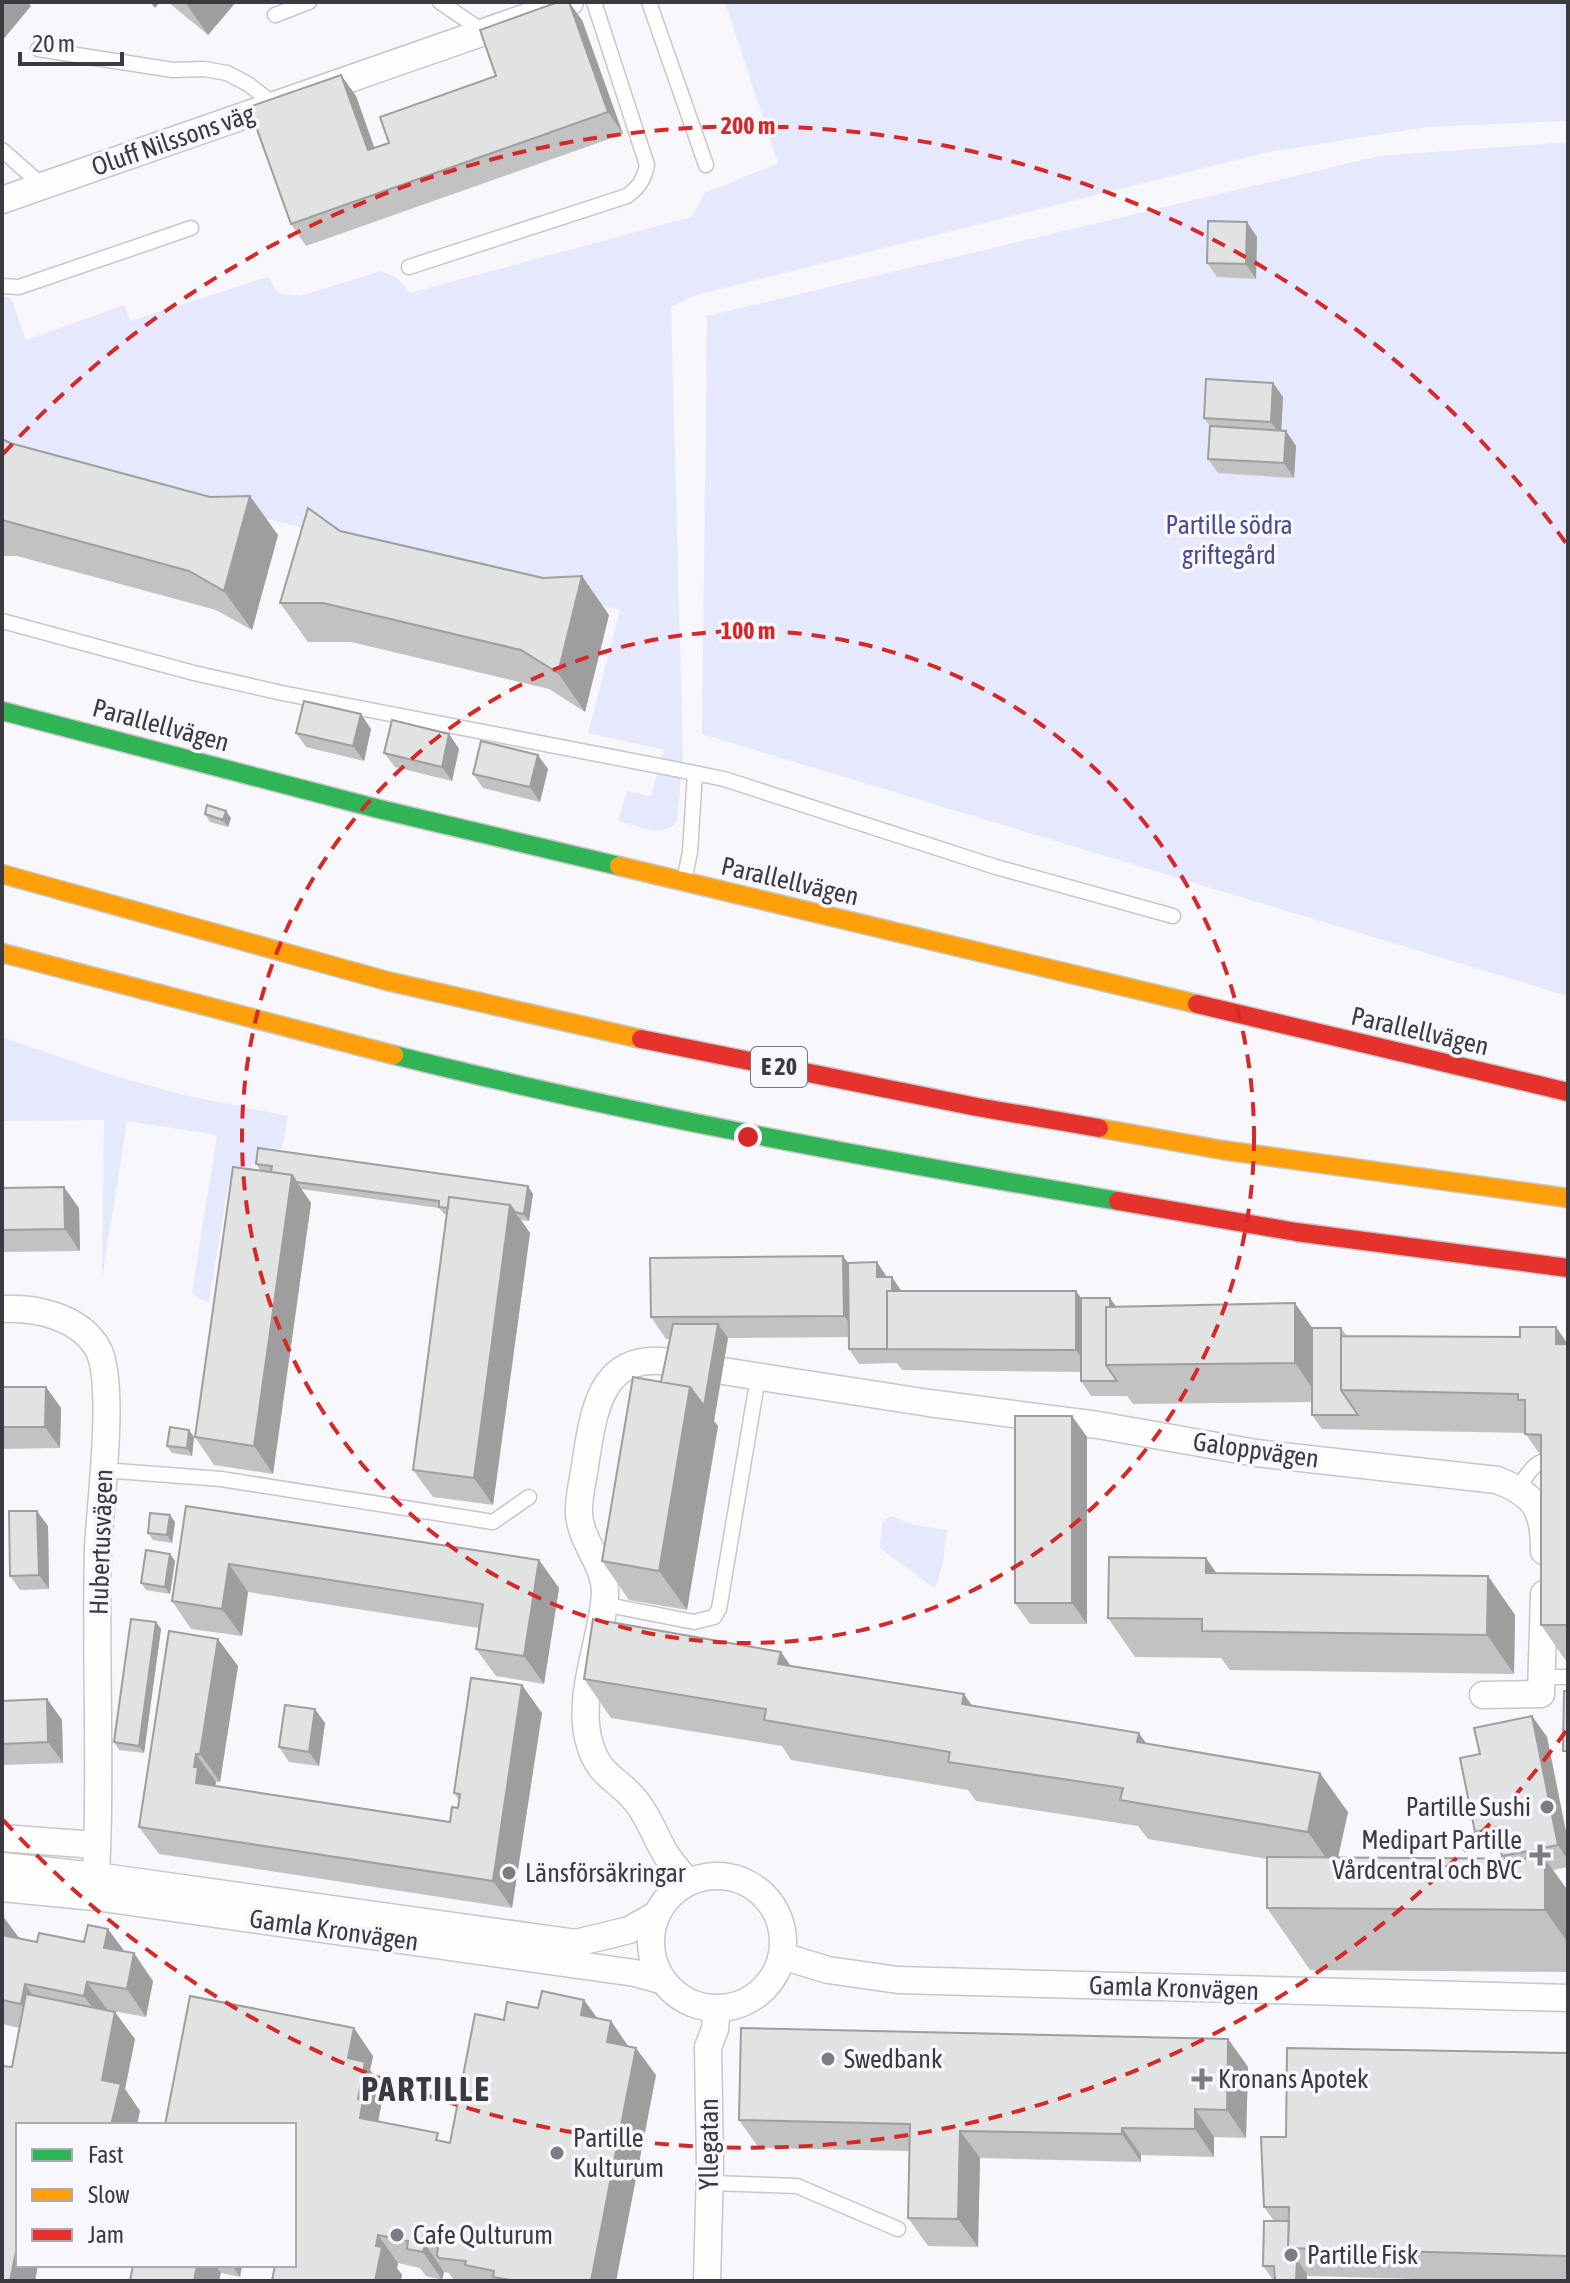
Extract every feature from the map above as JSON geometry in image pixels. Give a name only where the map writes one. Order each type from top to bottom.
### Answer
[{"type":"main road","name":"Parallellvägen","points":[[2,711],[379,809],[1568,1092]]},
{"type":"main road","name":"E 20","points":[[2,874],[387,981],[687,1049],[977,1107],[1222,1150],[1568,1198]]},
{"type":"main road","points":[[7,955],[530,1089],[813,1147],[1296,1232],[1568,1268]]},
{"type":"street","name":"Oluff Nilssons väg","points":[[2,200],[570,2]]},
{"type":"street","name":"Hubertusvägen","points":[[2,1309],[41,1312],[85,1333],[99,1351],[107,1386],[98,1547],[99,1798],[96,1886]]},
{"type":"street","points":[[678,1363],[656,1359],[633,1363],[617,1372],[605,1386],[589,1438],[579,1515],[603,1578],[603,1604],[590,1679],[586,1729],[590,1746],[600,1769],[636,1801],[667,1857],[688,1882]]},
{"type":"street","name":"Galoppvägen","points":[[723,1371],[1098,1425],[1256,1453],[1497,1480],[1518,1488]]},
{"type":"street","points":[[1483,1695],[1541,1694],[1544,1522],[1534,1503],[1518,1488]]},
{"type":"street","points":[[2,1838],[96,1845]]},
{"type":"street","name":"Gamla Kronvägen","points":[[2,1866],[96,1886],[635,1973],[664,1981]]},
{"type":"street","points":[[709,1876],[732,1877],[752,1885],[769,1900],[780,1919],[784,1941],[782,1956],[771,1981],[756,1996],[738,2005],[717,2008],[696,2005],[677,1996],[656,1969],[651,1948],[654,1916],[670,1895],[688,1882],[709,1876]]},
{"type":"street","name":"Gamla Kronvägen","points":[[2,1888],[96,1886],[576,1943],[629,1930],[654,1916]]},
{"type":"street","name":"Gamla Kronvägen","points":[[782,1956],[828,1970],[898,1980],[1568,1998]]},
{"type":"street","name":"Yllegatan","points":[[707,2281],[710,2183],[708,2047],[715,2029],[717,2008]]},
{"type":"lane","points":[[275,15],[309,2]]},
{"type":"lane","points":[[440,2],[484,32]]},
{"type":"lane","points":[[409,267],[627,196],[638,188],[645,177],[647,165],[594,2]]},
{"type":"lane","points":[[649,2],[706,165]]},
{"type":"lane","points":[[38,49],[173,70],[204,69],[227,73],[248,84],[275,105]]},
{"type":"lane","points":[[2,150],[43,186]]},
{"type":"lane","points":[[2,286],[19,287],[191,228]]},
{"type":"lane","points":[[2,621],[194,673],[282,693],[724,779],[996,867],[1173,916]]},
{"type":"lane","points":[[683,882],[690,852],[695,773]]},
{"type":"lane","points":[[603,1604],[694,1622],[714,1617],[719,1609],[758,1377]]},
{"type":"lane","points":[[1518,1488],[1534,1465],[1553,1459]]},
{"type":"lane","points":[[103,1470],[221,1479],[493,1522],[529,1497]]},
{"type":"lane","points":[[1542,1677],[1568,1677]]},
{"type":"lane","points":[[710,2183],[797,2186],[898,2229]]},
{"type":"green space","points":[[725,2],[1568,2],[1568,121],[1427,127],[1268,152],[696,295],[671,307],[683,755],[677,821],[665,830],[649,830],[618,821],[627,791],[651,796],[664,750],[588,733],[620,610],[2,450],[2,296],[11,298],[26,340],[124,305],[130,321],[268,277],[278,293],[300,296],[381,271],[396,277],[410,293],[691,217],[705,193],[778,163]]},
{"type":"green space","name":"Partille södra griftegård","points":[[1568,144],[1568,996],[702,734],[707,316],[1379,156]]},
{"type":"green space","points":[[2,1037],[112,1075],[183,1095],[288,1116],[282,1149],[268,1148],[228,1186],[209,1302],[192,1293],[217,1135],[127,1121],[102,1279],[104,1120],[2,1121]]},
{"type":"green space","points":[[891,1516],[914,1525],[947,1530],[943,1562],[935,1589],[880,1548],[882,1522]]},
{"type":"building","points":[[558,2],[569,2],[608,112],[291,224],[249,107],[341,75],[368,150],[389,143],[380,117],[496,76],[480,30]]},
{"type":"building","points":[[1208,221],[1247,222],[1246,264],[1207,263]]},
{"type":"building","points":[[1206,379],[1273,383],[1271,422],[1204,418]]},
{"type":"building","points":[[1210,426],[1286,431],[1284,463],[1208,459]]},
{"type":"building","points":[[2,439],[210,497],[250,496],[224,591],[189,571],[2,520]]},
{"type":"building","points":[[308,508],[340,531],[543,578],[582,576],[558,673],[521,650],[323,603],[280,603]]},
{"type":"building","points":[[304,701],[361,714],[353,746],[296,733]]},
{"type":"building","points":[[392,720],[449,734],[442,767],[384,753]]},
{"type":"building","points":[[481,741],[538,755],[530,787],[473,774]]},
{"type":"building","points":[[207,805],[226,811],[223,820],[205,814]]},
{"type":"building","points":[[258,1148],[528,1186],[524,1214],[515,1212],[510,1205],[449,1197],[448,1208],[439,1207],[439,1201],[296,1182],[292,1175],[271,1172],[272,1166],[256,1164]]},
{"type":"building","points":[[233,1167],[292,1175],[254,1446],[195,1437]]},
{"type":"building","points":[[64,1187],[65,1229],[2,1230],[2,1188]]},
{"type":"building","points":[[449,1197],[510,1205],[474,1478],[413,1470]]},
{"type":"building","points":[[843,1256],[844,1316],[651,1317],[650,1258]]},
{"type":"building","points":[[877,1262],[877,1277],[892,1277],[892,1291],[887,1291],[887,1349],[849,1349],[848,1263]]},
{"type":"building","points":[[887,1291],[1076,1291],[1076,1350],[887,1349]]},
{"type":"building","points":[[1081,1298],[1110,1298],[1110,1307],[1106,1307],[1106,1365],[1117,1381],[1081,1381]]},
{"type":"building","points":[[1295,1303],[1295,1363],[1106,1365],[1106,1307]]},
{"type":"building","points":[[673,1324],[718,1324],[704,1406],[690,1387],[661,1382]]},
{"type":"building","points":[[1520,1327],[1556,1327],[1556,1344],[1568,1344],[1568,1625],[1541,1625],[1541,1435],[1525,1434],[1525,1400],[1518,1400],[1518,1394],[1341,1390],[1341,1336],[1520,1337]]},
{"type":"building","points":[[1312,1328],[1341,1328],[1341,1390],[1358,1415],[1312,1415]]},
{"type":"building","points":[[633,1377],[690,1387],[659,1571],[602,1561]]},
{"type":"building","points":[[2,1387],[46,1387],[45,1427],[2,1427]]},
{"type":"building","points":[[1015,1416],[1072,1416],[1072,1603],[1015,1603]]},
{"type":"building","points":[[170,1427],[189,1430],[187,1448],[167,1446]]},
{"type":"building","points":[[186,1506],[539,1560],[524,1656],[476,1649],[483,1604],[229,1564],[222,1609],[172,1601]]},
{"type":"building","points":[[9,1511],[37,1511],[39,1575],[10,1576]]},
{"type":"building","points":[[150,1513],[170,1515],[167,1535],[148,1533]]},
{"type":"building","points":[[146,1550],[170,1554],[165,1587],[141,1583]]},
{"type":"building","points":[[1109,1557],[1206,1558],[1206,1573],[1488,1576],[1487,1635],[1202,1631],[1202,1619],[1108,1618]]},
{"type":"building","points":[[131,1619],[156,1622],[139,1746],[114,1742]]},
{"type":"building","points":[[593,1619],[781,1652],[778,1664],[964,1694],[962,1704],[1139,1733],[1137,1742],[1320,1773],[1308,1832],[1120,1800],[1123,1788],[948,1762],[950,1752],[764,1720],[766,1709],[584,1679]]},
{"type":"building","points":[[169,1631],[218,1639],[200,1754],[196,1754],[194,1767],[198,1767],[196,1783],[450,1822],[452,1807],[458,1808],[460,1794],[454,1793],[471,1678],[522,1685],[493,1881],[139,1827]]},
{"type":"building","points":[[1564,1691],[1568,1691],[1568,1751],[1563,1751]]},
{"type":"building","points":[[47,1699],[48,1742],[2,1744],[2,1701]]},
{"type":"building","points":[[285,1705],[315,1709],[309,1752],[279,1747]]},
{"type":"building","points":[[1532,1716],[1558,1845],[1502,1856],[1496,1827],[1475,1832],[1460,1758],[1480,1754],[1474,1728]]},
{"type":"building","points":[[1267,1857],[1545,1859],[1545,1910],[1267,1908]]},
{"type":"building","points":[[88,1925],[108,1929],[104,1948],[134,1953],[127,1989],[87,1982],[84,1996],[25,1984],[21,2004],[2,2000],[2,1935],[37,1942],[39,1933],[84,1942]]},
{"type":"building","name":"Partille Kulturum","points":[[542,1991],[584,2000],[581,2015],[611,2021],[607,2042],[636,2048],[591,2281],[515,2281],[493,2277],[494,2271],[465,2265],[466,2261],[439,2258],[438,2247],[425,2244],[423,2252],[407,2249],[408,2241],[378,2235],[376,2246],[382,2247],[375,2281],[272,2281],[275,2267],[296,2267],[296,2123],[165,2123],[190,1996],[354,2028],[348,2058],[365,2062],[358,2099],[363,2100],[360,2118],[438,2133],[436,2140],[450,2143],[475,2014],[504,2020],[507,2002],[538,2008]]},
{"type":"building","points":[[26,1994],[115,2012],[102,2080],[121,2084],[111,2123],[16,2123],[16,2252],[10,2281],[2,2281],[2,2066],[12,2067]]},
{"type":"building","points":[[741,2028],[1228,2039],[1227,2110],[1195,2109],[1195,2129],[1122,2128],[1122,2134],[960,2131],[958,2219],[908,2218],[910,2124],[739,2120]]},
{"type":"building","points":[[1287,2048],[1568,2053],[1568,2256],[1288,2248],[1289,2207],[1264,2207],[1261,2137],[1286,2137]]},
{"type":"building","points":[[1264,2221],[1289,2221],[1288,2248],[1297,2260],[1296,2281],[1275,2280],[1274,2266],[1263,2266]]},
{"type":"building","points":[[133,2267],[197,2267],[194,2281],[130,2281]]},
{"type":"traffic: fast","points":[[2,711],[379,809],[619,866]]},
{"type":"traffic: fast","points":[[394,1055],[754,1135],[1118,1201]]},
{"type":"traffic: slow","points":[[619,866],[1197,1004]]},
{"type":"traffic: slow","points":[[2,874],[387,981],[641,1039]]},
{"type":"traffic: slow","points":[[2,953],[394,1055]]},
{"type":"traffic: slow","points":[[1099,1128],[1222,1150],[1568,1198]]},
{"type":"traffic: jam","points":[[1197,1004],[1568,1092]]},
{"type":"traffic: jam","points":[[641,1039],[977,1107],[1099,1128]]},
{"type":"traffic: jam","points":[[1118,1201],[1296,1232],[1568,1268]]},
{"type":"place","name":"Partille Sushi","points":[[1547,1807]]},
{"type":"place","name":"Medipart Partille Vårdcentral och BVC","points":[[1540,1855]]},
{"type":"place","name":"Länsförsäkringar","points":[[509,1873]]},
{"type":"place","name":"Swedbank","points":[[828,2059]]},
{"type":"place","name":"Kronans Apotek","points":[[1202,2079]]},
{"type":"place","name":"Partille Kulturum","points":[[557,2153]]},
{"type":"place","name":"Cafe Qulturum","points":[[397,2235]]},
{"type":"place","name":"Partille Fisk","points":[[1291,2255]]},
{"type":"district","name":"PARTILLE","points":[[426,2089]]}]
